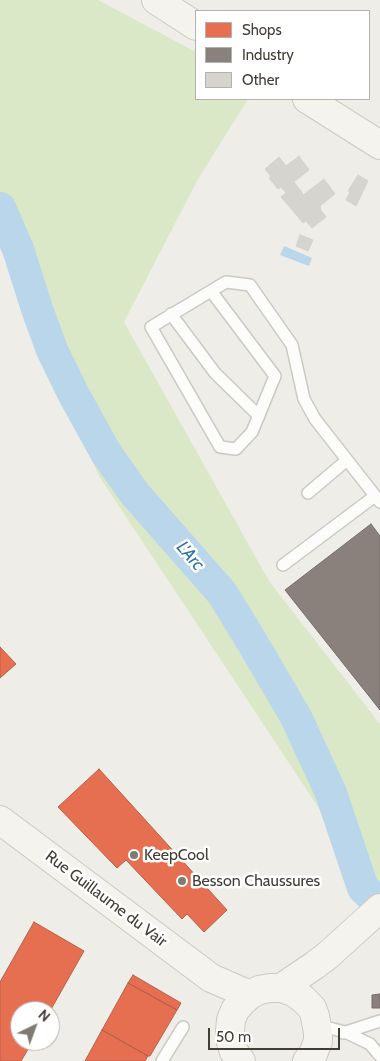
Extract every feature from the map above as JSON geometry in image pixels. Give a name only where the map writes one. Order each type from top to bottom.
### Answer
[{"type":"main road","points":[[156,0],[195,25]]},
{"type":"main road","points":[[309,100],[380,145]]},
{"type":"main road","name":"Rue Guillaume du Vair","points":[[0,820],[211,978],[250,995]]},
{"type":"main road","points":[[281,988],[315,966],[380,908]]},
{"type":"main road","points":[[314,1034],[314,986],[330,953]]},
{"type":"main road","name":"Rue Guillaume du Vair","points":[[211,978],[231,1020]]},
{"type":"main road","points":[[241,1061],[234,1052],[231,1042],[231,1020],[238,1006],[259,990],[281,988],[293,992],[303,999],[314,1034]]},
{"type":"lane","points":[[211,290],[275,376],[252,432],[236,449],[220,447],[151,326],[211,290],[226,282],[250,286],[292,345],[304,399],[315,420],[378,499],[283,565]]},
{"type":"lane","points":[[172,314],[215,373],[259,416]]},
{"type":"lane","points":[[308,493],[347,460]]},
{"type":"lane","points":[[314,1034],[345,1032],[380,1021]]},
{"type":"lane","points":[[162,1061],[183,1027]]},
{"type":"lane","points":[[314,1034],[345,1032],[370,1044],[380,1056]]},
{"type":"green space","points":[[0,0],[98,0],[195,51],[195,100],[247,100],[198,179],[124,322],[269,581],[380,724],[380,881],[363,896],[324,816],[99,476],[38,338],[0,245]]},
{"type":"water","points":[[284,246],[312,258],[309,266],[280,255]]},
{"type":"building: Shops","points":[[0,647],[16,664],[0,678]]},
{"type":"building: Shops","points":[[99,769],[227,910],[204,932],[187,914],[182,919],[126,860],[117,868],[58,807]]},
{"type":"building: Shops","points":[[34,922],[84,951],[56,1001],[10,1001],[10,1051],[27,1051],[21,1061],[0,1061],[0,982]]},
{"type":"building: Shops","points":[[133,975],[181,1003],[177,1010],[128,983]]},
{"type":"building: Shops","points":[[128,983],[177,1010],[150,1056],[102,1030]]},
{"type":"building: Shops","points":[[102,1030],[148,1056],[145,1061],[85,1061]]},
{"type":"building: Industry","points":[[371,524],[380,536],[380,710],[285,590]]},
{"type":"building: Industry","points":[[380,994],[380,1008],[372,1008],[372,995]]},
{"type":"building: Other","points":[[299,156],[309,170],[294,182],[302,192],[287,204],[281,197],[286,193],[281,187],[278,189],[269,178],[271,177],[265,169],[279,157],[286,166]]},
{"type":"building: Other","points":[[358,175],[368,181],[356,206],[346,200],[350,192],[348,191]]},
{"type":"building: Other","points":[[324,179],[335,194],[320,206],[326,217],[312,228],[306,221],[303,223],[287,204],[302,192],[303,195]]},
{"type":"building: Other","points":[[300,235],[313,240],[308,251],[296,246]]},
{"type":"waterway","name":"L'Arc","points":[[0,208],[18,249],[52,350],[74,395],[106,453],[135,494],[222,593],[252,642],[296,717],[331,793],[363,888],[380,904]]},
{"type":"place","name":"KeepCool","points":[[134,855]]},
{"type":"place","name":"Besson Chaussures","points":[[182,881]]}]
